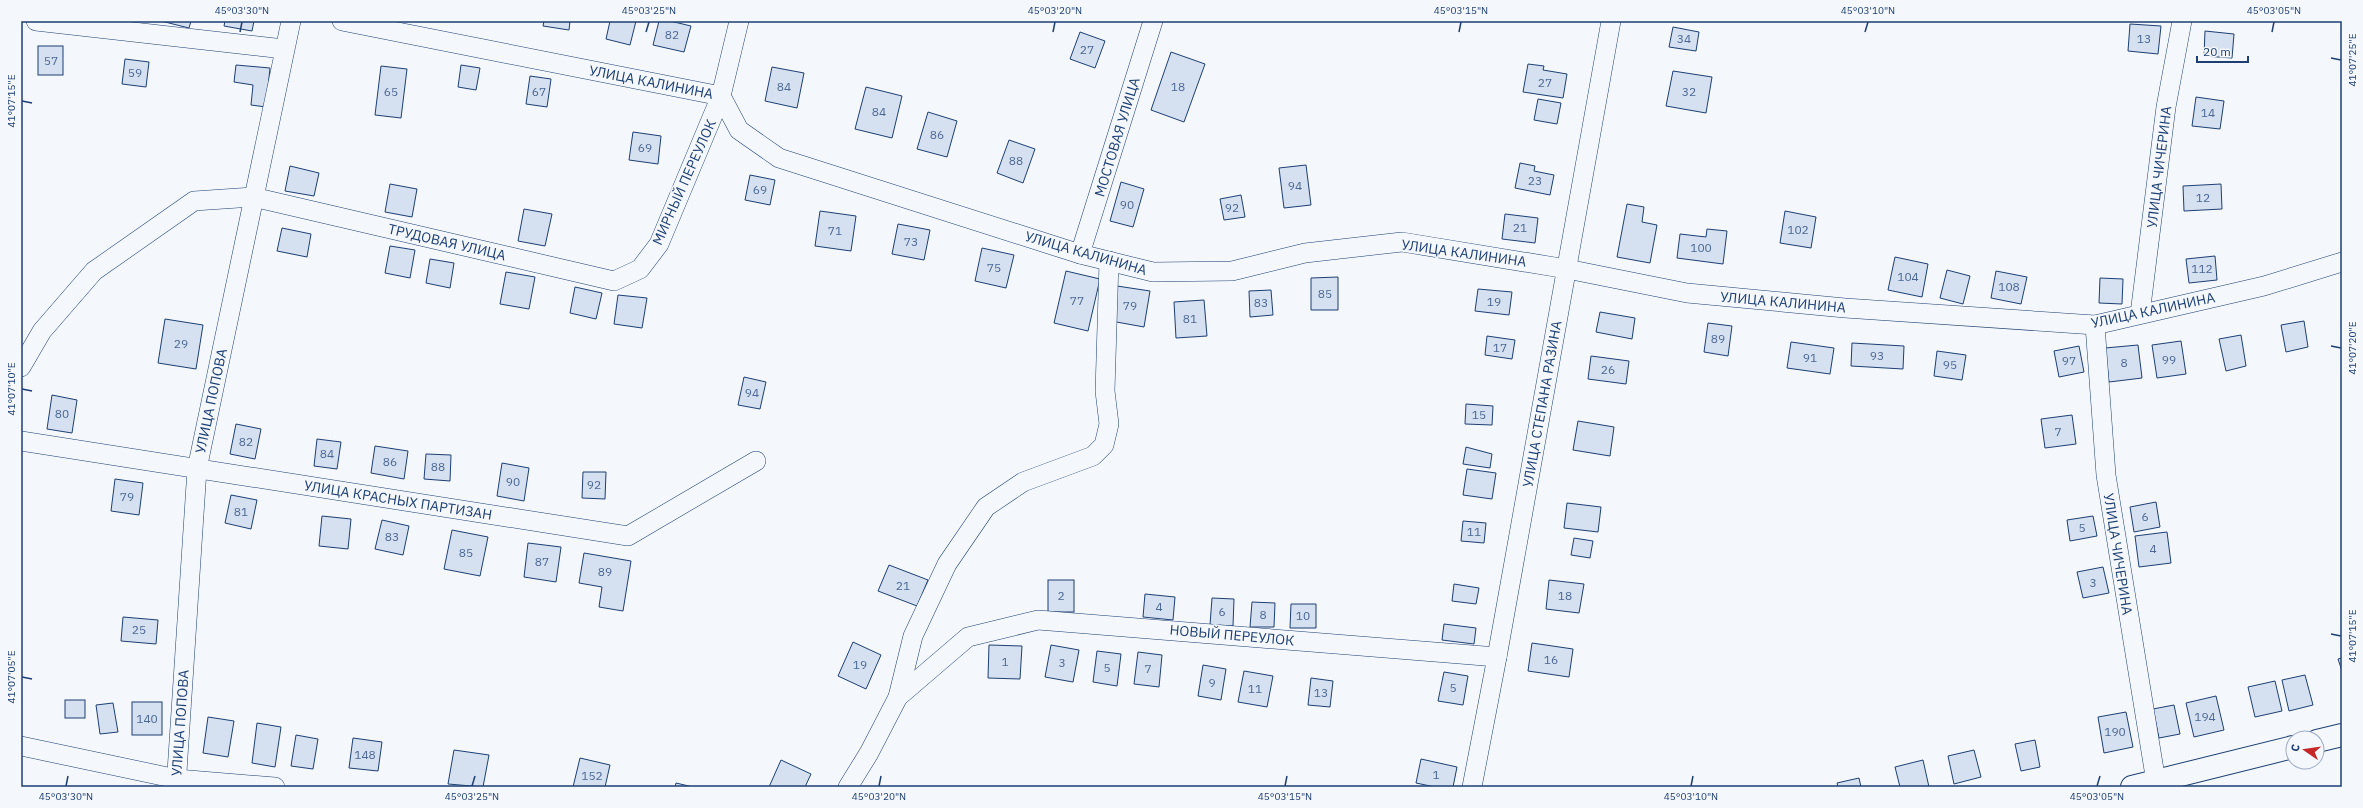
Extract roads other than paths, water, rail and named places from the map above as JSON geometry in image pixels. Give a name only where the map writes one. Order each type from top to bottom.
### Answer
[{"type":"main road","points":[[2325,739],[2342,735]]},
{"type":"main road","points":[[2132,787],[2285,749]]},
{"type":"street","points":[[36,21],[284,48]]},
{"type":"street","name":"УЛИЦА ПОПОВА","points":[[176,783],[197,469],[284,48],[291,21]]},
{"type":"street","name":"УЛИЦА КАЛИНИНА","points":[[342,21],[721,96],[739,130],[779,158],[1080,254],[1153,272],[1232,271],[1305,253],[1402,242],[1566,269],[1687,293],[1845,308],[2095,325],[2264,286],[2342,262]]},
{"type":"street","name":"МИРНЫЙ ПЕРЕУЛОК","points":[[640,269],[659,244],[721,96],[739,21]]},
{"type":"street","name":"МОСТОВАЯ УЛИЦА","points":[[1080,254],[1153,21]]},
{"type":"street","name":"УЛИЦА СТЕПАНА РАЗИНА","points":[[1472,787],[1497,657],[1611,21]]},
{"type":"street","name":"УЛИЦА ЧИЧЕРИНА","points":[[2140,314],[2166,107],[2182,21]]},
{"type":"street","name":"ТРУДОВАЯ УЛИЦА","points":[[21,367],[42,331],[94,271],[194,201],[253,197],[614,281],[640,269]]},
{"type":"street","points":[[848,787],[869,754],[898,697],[913,636],[947,564],[986,507],[1023,482],[1093,456],[1104,445],[1109,424],[1104,391],[1109,261]]},
{"type":"street","name":"УЛИЦА ЧИЧЕРИНА","points":[[2095,325],[2106,475],[2156,782]]},
{"type":"street","name":"УЛИЦА КРАСНЫХ ПАРТИЗАН","points":[[21,441],[628,536],[756,461]]},
{"type":"street","name":"НОВЫЙ ПЕРЕУЛОК","points":[[898,697],[968,637],[1038,620],[1497,657]]},
{"type":"street","points":[[21,746],[176,783],[276,787]]}]
